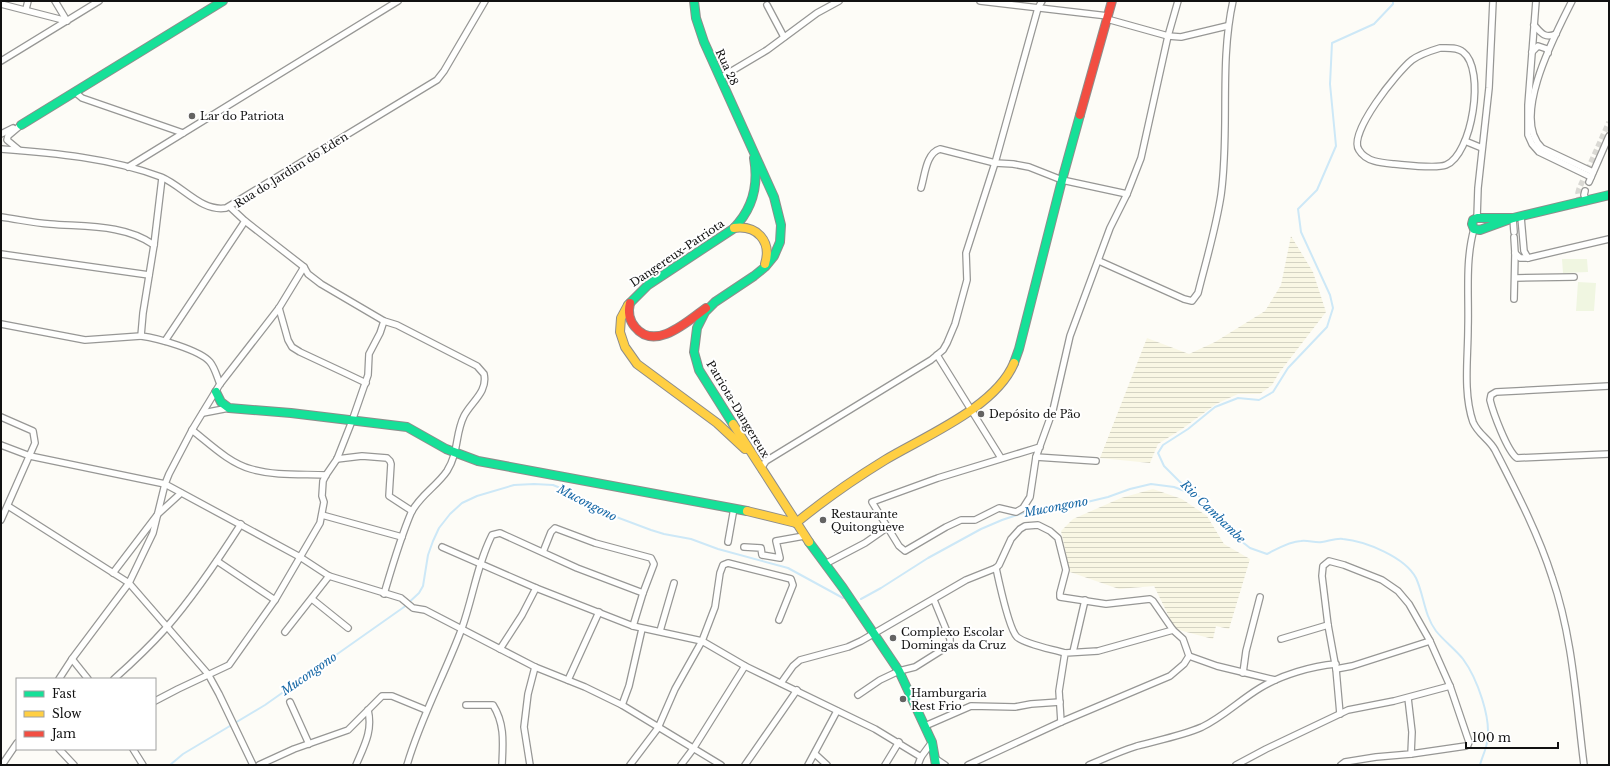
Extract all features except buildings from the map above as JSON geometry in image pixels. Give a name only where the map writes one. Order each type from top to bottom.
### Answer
[{"type":"street","points":[[26,9],[28,1]]},
{"type":"street","points":[[55,1],[67,21]]},
{"type":"street","points":[[1,61],[99,1]]},
{"type":"street","points":[[21,151],[11,145],[5,136],[1,134],[20,125],[223,1]]},
{"type":"street","points":[[128,167],[398,1]]},
{"type":"street","name":"Rua do Jardim do Eden","points":[[1,149],[54,154],[128,167],[162,178],[205,205],[220,209],[230,207],[437,80],[444,71],[485,1]]},
{"type":"street","name":"Rua 28","points":[[694,1],[696,18],[704,42],[749,139]]},
{"type":"street","points":[[720,78],[747,63],[817,13],[838,1]]},
{"type":"street","points":[[980,1],[1108,18],[1168,36],[1181,37],[1227,26]]},
{"type":"street","points":[[945,765],[936,762],[932,742],[899,671],[843,588],[804,536],[762,470],[762,466],[766,461],[937,355],[947,343],[955,324],[967,280],[966,253],[995,163],[1038,8],[1042,1]]},
{"type":"street","points":[[796,523],[827,498],[884,460],[971,410],[986,399],[1002,383],[1013,365],[1062,180],[1112,1]]},
{"type":"street","points":[[1040,447],[938,478],[872,502],[903,550],[907,550],[961,520],[979,519],[999,508],[1011,511],[1020,510],[1026,505],[1031,493],[1036,457],[1040,447],[1053,410],[1070,336],[1110,228],[1127,194],[1141,158],[1168,36],[1178,1]]},
{"type":"street","points":[[1099,261],[1184,299],[1192,301],[1198,293],[1220,195],[1226,96],[1227,26],[1233,1]]},
{"type":"street","points":[[1477,218],[1478,188],[1489,88],[1494,1]]},
{"type":"street","points":[[1536,1],[1528,135],[1532,144],[1539,152],[1591,177]]},
{"type":"street","points":[[1572,1],[1556,34],[1534,91],[1532,104],[1532,134],[1536,143],[1542,148],[1591,177]]},
{"type":"street","points":[[1,4],[26,9],[67,21]]},
{"type":"street","points":[[767,5],[784,37]]},
{"type":"street","points":[[1534,25],[1548,37],[1556,34]]},
{"type":"street","points":[[1532,52],[1538,46],[1547,50],[1548,53]]},
{"type":"street","points":[[1440,48],[1456,48],[1464,52],[1470,61],[1474,87],[1471,120],[1465,142],[1453,161],[1439,167],[1380,162],[1363,155],[1358,150],[1356,142],[1368,116],[1389,84],[1401,70],[1413,59],[1427,52],[1440,48]]},
{"type":"street","points":[[75,92],[82,98],[183,133]]},
{"type":"street","name":"Rua do Jardim do Eden","points":[[1,149],[6,145],[8,136],[20,125]]},
{"type":"street","points":[[1591,177],[1609,136]]},
{"type":"street","name":"Dangereux-Patriota","points":[[749,139],[755,162],[757,187],[753,202],[744,217],[733,229],[649,284],[633,297],[623,312],[620,327],[622,340],[627,352],[637,364],[717,423],[740,443],[762,470]]},
{"type":"street","name":"Patriota-Dangereux","points":[[749,139],[774,197],[781,220],[781,236],[778,248],[762,270],[713,304],[703,315],[698,325],[694,349],[699,370],[740,432],[762,470]]},
{"type":"street","points":[[1465,142],[1482,148]]},
{"type":"street","points":[[921,188],[931,155],[935,150],[940,149],[995,163],[1029,167],[1062,180],[1127,194]]},
{"type":"street","points":[[141,336],[162,178]]},
{"type":"street","points":[[1585,191],[1584,195],[1587,201]]},
{"type":"street","points":[[1474,229],[1480,230],[1517,218],[1609,195]]},
{"type":"street","points":[[230,207],[245,221],[304,267],[308,274],[321,284],[384,321],[397,325],[477,366],[484,374],[484,388],[469,408],[461,422],[455,452],[446,471],[412,511],[384,594]]},
{"type":"street","points":[[1,217],[51,224],[102,228],[136,236],[146,240],[154,246]]},
{"type":"street","points":[[1517,218],[1477,218],[1473,220],[1472,224],[1474,229],[1470,242],[1469,262],[1469,404],[1476,429],[1494,448],[1540,544],[1553,578],[1565,619],[1584,765]]},
{"type":"street","points":[[1514,299],[1516,253],[1514,236],[1517,218]]},
{"type":"street","points":[[1517,218],[1523,237],[1524,251],[1528,258]]},
{"type":"street","points":[[165,341],[245,221]]},
{"type":"street","points":[[733,229],[742,227],[748,228],[758,233],[764,239],[768,250],[768,258],[762,270]]},
{"type":"street","points":[[1514,236],[1523,237]]},
{"type":"street","points":[[1516,253],[1520,258],[1528,258],[1609,239]]},
{"type":"street","points":[[1,254],[149,275]]},
{"type":"street","points":[[60,678],[72,659],[129,583],[153,533],[165,484],[192,430],[220,384],[279,308],[304,267]]},
{"type":"street","points":[[1515,278],[1574,277]]},
{"type":"street","points":[[633,297],[629,306],[631,321],[636,329],[642,334],[651,337],[660,337],[671,332],[713,304]]},
{"type":"street","points":[[279,308],[288,340],[292,347],[366,383]]},
{"type":"street","points":[[156,700],[208,674],[229,666],[276,600],[316,530],[322,515],[324,502],[322,489],[323,481],[337,459],[352,421],[366,383],[369,369],[369,354],[380,333],[384,321]]},
{"type":"street","points":[[1,324],[85,340],[141,336],[165,341],[195,353],[209,361],[220,384]]},
{"type":"street","points":[[937,355],[1001,458]]},
{"type":"street","points":[[1609,386],[1496,392],[1491,395],[1490,400],[1500,430],[1513,455],[1517,458],[1609,454]]},
{"type":"street","points":[[216,392],[221,402],[229,408]]},
{"type":"street","points":[[203,413],[229,408],[298,414],[407,427],[446,449],[478,461],[734,508],[796,523]]},
{"type":"street","points":[[1,417],[33,431],[35,443],[1,520]]},
{"type":"street","points":[[192,430],[227,457],[250,469],[274,473],[326,475]]},
{"type":"street","points":[[1,445],[30,456],[165,484],[300,556],[329,576],[401,598],[413,608],[425,610],[535,666],[622,705],[721,765]]},
{"type":"street","points":[[337,459],[362,456],[387,458],[391,464],[389,496],[412,511]]},
{"type":"street","points":[[1036,457],[1096,461]]},
{"type":"street","points":[[112,572],[158,514],[182,493]]},
{"type":"street","points":[[8,506],[129,583],[208,674],[253,765]]},
{"type":"street","points":[[728,542],[734,508]]},
{"type":"street","points":[[322,515],[402,537]]},
{"type":"street","points":[[115,678],[146,650],[167,627],[217,561],[241,524]]},
{"type":"street","points":[[781,683],[793,666],[800,660],[848,647],[934,600],[966,580],[996,568],[1012,539],[1020,529],[1025,526],[1038,525],[1050,531],[1058,538],[1066,570],[1060,597],[1113,604],[1150,599],[1153,601],[1173,630],[1183,639],[1189,656]]},
{"type":"street","points":[[824,564],[865,543],[888,527]]},
{"type":"street","points":[[543,552],[551,532],[555,528],[594,543],[651,558],[654,564],[633,626]]},
{"type":"street","points":[[407,765],[426,710],[462,628],[480,565],[492,535],[495,533],[500,533],[578,568],[643,593]]},
{"type":"street","points":[[744,547],[760,548],[762,555],[780,558],[776,541],[804,536]]},
{"type":"street","points":[[442,547],[480,565],[633,626],[702,641],[745,666],[797,690],[837,711],[858,719],[899,742],[921,757]]},
{"type":"street","points":[[217,561],[276,600]]},
{"type":"street","points":[[1340,714],[1336,666],[1328,625],[1322,576],[1323,566],[1328,561],[1334,561],[1382,580],[1398,591],[1409,604],[1430,641],[1450,686],[1469,742],[1466,746],[1411,754],[1376,757],[1345,762],[1341,765]]},
{"type":"street","points":[[630,765],[658,728],[675,689],[702,641],[715,608],[720,573],[723,565],[728,563],[791,579],[793,585],[780,620]]},
{"type":"street","points":[[996,568],[1010,623],[1017,637],[1024,641],[1065,652],[1098,651],[1173,630]]},
{"type":"street","points":[[285,632],[329,576]]},
{"type":"street","points":[[660,631],[674,583]]},
{"type":"street","points":[[500,648],[522,615],[536,588]]},
{"type":"street","points":[[1243,673],[1246,652],[1260,597]]},
{"type":"street","points":[[312,599],[348,628]]},
{"type":"street","points":[[858,695],[880,680],[899,671],[915,666],[950,645],[950,639],[934,600]]},
{"type":"street","points":[[1074,652],[1085,600]]},
{"type":"street","points":[[568,680],[599,612]]},
{"type":"street","points":[[1281,639],[1328,625]]},
{"type":"street","points":[[622,705],[629,686],[642,629]]},
{"type":"street","points":[[1089,765],[1122,751],[1202,727],[1227,712],[1259,689],[1276,680],[1322,665],[1352,666],[1430,641]]},
{"type":"street","points":[[1061,722],[1059,691],[1065,652]]},
{"type":"street","points":[[1189,656],[1217,666],[1276,680]]},
{"type":"street","points":[[968,765],[1061,722],[1170,676],[1184,664],[1189,656]]},
{"type":"street","points":[[72,659],[87,678]]},
{"type":"street","points":[[530,765],[524,727],[528,694],[535,666]]},
{"type":"street","points":[[681,765],[693,749],[745,666]]},
{"type":"street","points":[[1236,765],[1354,708],[1408,698],[1450,686]]},
{"type":"street","points":[[745,765],[797,690]]},
{"type":"street","points":[[259,765],[309,744],[348,730],[379,698],[392,696],[426,710]]},
{"type":"street","points":[[1408,698],[1412,732],[1411,754]]},
{"type":"street","points":[[290,702],[309,744]]},
{"type":"street","points":[[925,726],[971,706],[1015,707],[1031,704],[1060,702]]},
{"type":"street","points":[[466,705],[493,705],[499,713],[503,730],[502,765]]},
{"type":"street","points":[[356,765],[371,723],[368,710]]},
{"type":"street","points":[[808,765],[837,711]]},
{"type":"street","points":[[885,765],[899,742]]},
{"type":"street","points":[[918,765],[921,757],[932,742]]},
{"type":"street","points":[[4,764],[16,745]]},
{"type":"street","points":[[59,750],[74,765]]},
{"type":"street","points":[[134,750],[143,765]]},
{"type":"street","points":[[815,754],[827,765]]},
{"type":"shaded area","points":[[1291,236],[1313,272],[1326,312],[1279,373],[1272,385],[1260,394],[1238,394],[1216,404],[1182,429],[1158,444],[1150,463],[1100,458],[1147,338],[1189,354],[1215,342],[1265,311],[1281,285]]},
{"type":"shaded area","points":[[1153,489],[1182,499],[1207,516],[1224,544],[1250,559],[1229,629],[1216,626],[1213,639],[1175,629],[1154,586],[1119,589],[1070,572],[1061,531],[1073,519],[1121,498]]},
{"type":"green space","points":[[1562,259],[1587,259],[1588,272],[1563,273]]},
{"type":"green space","points":[[1578,282],[1596,283],[1594,311],[1576,311]]},
{"type":"waterway","name":"Rio Cambambe","points":[[1393,1],[1393,4],[1374,24],[1332,43],[1330,84],[1336,146],[1317,190],[1298,209],[1301,232],[1330,295],[1333,308],[1327,327],[1288,368],[1273,392],[1259,400],[1238,398],[1215,407],[1188,429],[1163,445],[1158,453],[1164,466],[1181,483],[1205,501],[1215,516],[1236,537],[1250,548],[1267,554],[1297,541],[1325,542],[1335,539],[1352,540],[1384,551],[1411,570],[1419,585],[1432,625],[1439,635],[1463,659],[1473,677],[1482,699],[1488,733],[1480,765]]},
{"type":"waterway","name":"Mucongono","points":[[861,599],[928,558],[981,529],[1023,513],[1087,502],[1151,484],[1174,487],[1196,495]]},
{"type":"waterway","name":"Mucongono","points":[[170,765],[183,754],[265,705],[404,607],[419,593],[423,586],[428,555],[433,541],[439,528],[450,514],[462,503],[477,496],[514,485],[553,485],[563,489],[587,506],[651,530],[691,539],[718,549],[788,568],[843,598]]},
{"type":"tunnel","points":[[1580,202],[1578,193],[1579,189],[1609,122]]},
{"type":"traffic: fast","points":[[21,125],[223,1]]},
{"type":"traffic: fast","points":[[694,1],[696,18],[704,42],[774,197],[781,225],[780,242],[774,256],[765,267],[754,276],[715,302],[705,312],[697,328],[694,352],[699,370],[733,424]]},
{"type":"traffic: fast","points":[[1014,363],[1019,349],[1080,115]]},
{"type":"traffic: fast","points":[[628,305],[648,285],[733,229],[740,221],[750,205],[753,196],[756,178],[754,158]]},
{"type":"traffic: fast","points":[[1513,218],[1477,218],[1473,220],[1472,224],[1474,229],[1480,230],[1513,218],[1609,195]]},
{"type":"traffic: fast","points":[[216,392],[221,402],[229,408],[291,413],[407,427],[446,449],[478,461],[747,511]]},
{"type":"traffic: fast","points":[[809,542],[843,588],[899,671],[932,742],[936,765]]},
{"type":"traffic: slow","points":[[734,228],[750,229],[761,236],[766,248],[767,256],[765,264]]},
{"type":"traffic: slow","points":[[628,305],[621,318],[620,332],[625,347],[637,364],[717,423],[745,449]]},
{"type":"traffic: slow","points":[[796,523],[828,498],[885,460],[958,419],[976,407],[1005,379],[1014,363]]},
{"type":"traffic: slow","points":[[733,424],[809,542]]},
{"type":"traffic: slow","points":[[747,511],[796,523]]},
{"type":"traffic: jam","points":[[1080,115],[1112,1]]},
{"type":"traffic: jam","points":[[630,303],[629,309],[631,321],[643,334],[652,336],[671,332],[706,308]]},
{"type":"place","name":"Lar do Patriota","points":[[192,116]]},
{"type":"place","name":"Depósito de Pão","points":[[981,414]]},
{"type":"place","name":"Restaurante Quitongueve","points":[[823,520]]},
{"type":"place","name":"Complexo Escolar Domingas da Cruz","points":[[893,638]]},
{"type":"place","name":"Hamburgaria Rest Frio","points":[[903,699]]}]
